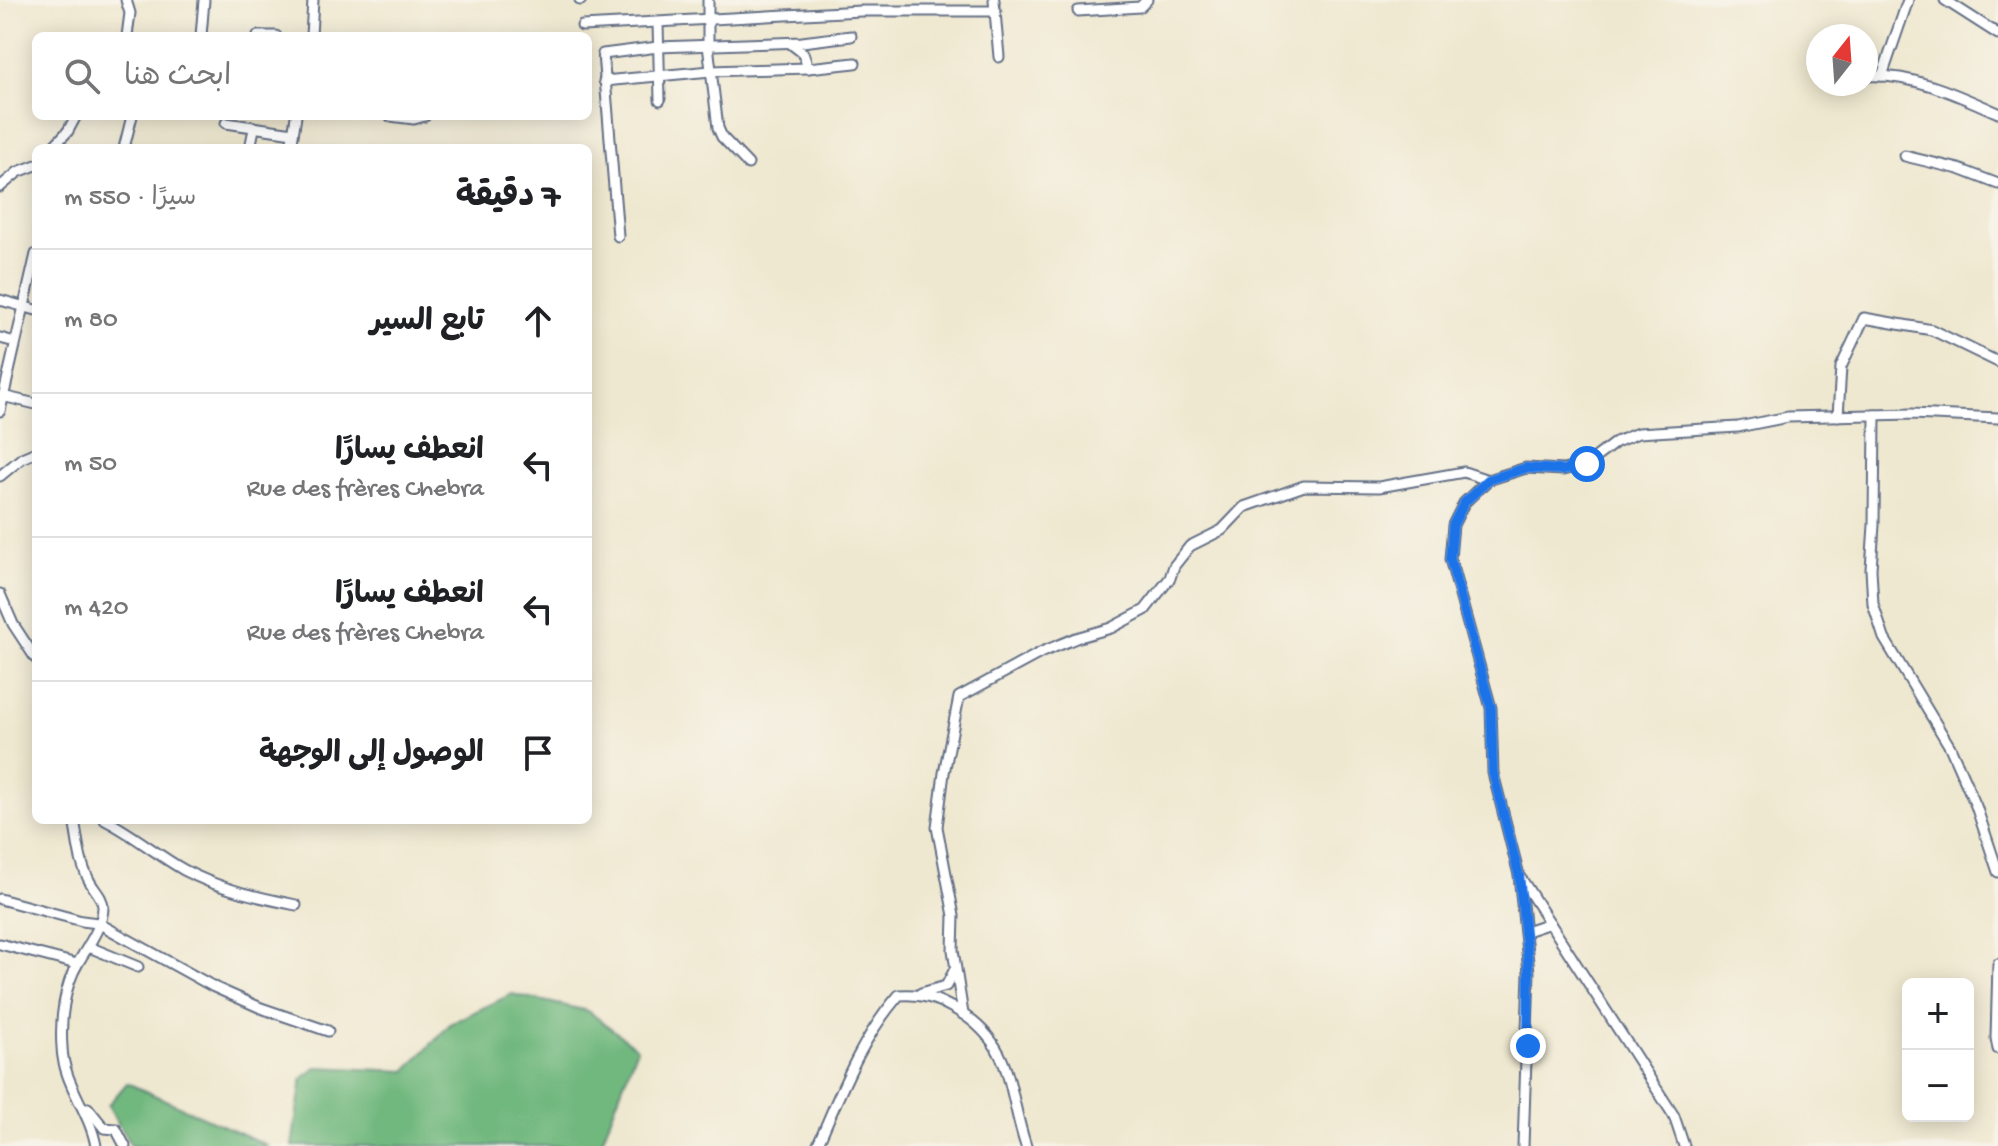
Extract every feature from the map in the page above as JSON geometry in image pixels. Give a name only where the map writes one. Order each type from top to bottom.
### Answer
[{"type":"street","points":[[126,0],[130,13],[128,32]]},
{"type":"street","points":[[201,32],[204,0]]},
{"type":"street","points":[[311,32],[313,0]]},
{"type":"street","points":[[708,0],[708,45],[718,128],[722,137],[748,164]]},
{"type":"street","points":[[994,0],[999,57]]},
{"type":"street","points":[[1078,11],[1140,7],[1147,0]]},
{"type":"street","points":[[1882,76],[1908,0]]},
{"type":"street","points":[[1945,0],[1998,34]]},
{"type":"street","points":[[582,26],[861,11],[996,11]]},
{"type":"street","points":[[658,24],[660,100]]},
{"type":"street","points":[[618,236],[603,54],[658,47],[790,43],[851,36]]},
{"type":"street","points":[[790,43],[803,53],[808,68]]},
{"type":"street","points":[[604,81],[855,63]]},
{"type":"street","points":[[1878,76],[1915,81],[1998,113]]},
{"type":"street","points":[[56,144],[74,120]]},
{"type":"street","points":[[125,144],[131,120]]},
{"type":"street","points":[[292,144],[295,120]]},
{"type":"street","points":[[226,123],[293,133]]},
{"type":"street","points":[[248,124],[250,144]]},
{"type":"street","points":[[1905,156],[1959,169],[1998,184]]},
{"type":"street","points":[[0,187],[18,172],[32,167]]},
{"type":"street","points":[[0,411],[32,272]]},
{"type":"street","points":[[0,300],[32,309]]},
{"type":"street","points":[[1838,416],[1841,367],[1864,318],[1932,330],[1998,362]]},
{"type":"street","points":[[0,338],[15,342]]},
{"type":"street","points":[[2,396],[32,403]]},
{"type":"street","points":[[1875,415],[1873,604],[1884,638],[1950,747],[1976,806],[1998,872]]},
{"type":"street","points":[[1523,1146],[1529,972],[1526,931],[1519,875],[1493,773],[1491,708],[1450,559],[1453,525],[1464,503],[1488,480],[1526,468],[1563,470],[1587,464],[1616,442],[1638,433],[1738,427],[1788,417],[1875,415],[1998,418]]},
{"type":"street","points":[[0,476],[32,454]]},
{"type":"street","points":[[963,1014],[953,950],[954,916],[937,827],[959,697],[1042,652],[1111,628],[1145,610],[1190,546],[1222,530],[1244,507],[1266,497],[1304,486],[1379,487],[1464,472],[1488,480]]},
{"type":"street","points":[[0,594],[13,624],[32,653]]},
{"type":"street","points":[[75,824],[82,866],[101,898],[103,908],[89,947],[70,981],[62,1025],[62,1051],[66,1073],[91,1126],[96,1146]]},
{"type":"street","points":[[112,824],[195,875],[241,894],[296,905]]},
{"type":"street","points":[[1519,875],[1674,1116],[1684,1146]]},
{"type":"street","points":[[0,899],[98,923],[214,987],[261,1008],[328,1031]]},
{"type":"street","points":[[1526,931],[1550,923]]},
{"type":"street","points":[[0,944],[77,964]]},
{"type":"street","points":[[89,947],[138,967]]},
{"type":"street","points":[[1998,964],[1998,1049]]},
{"type":"street","points":[[817,1146],[854,1061],[879,1019],[899,995],[917,994],[946,986],[955,969]]},
{"type":"street","points":[[917,994],[940,1001],[963,1014],[1000,1051],[1011,1080],[1026,1146]]},
{"type":"street","points":[[81,1105],[104,1128],[116,1129],[125,1146]]},
{"type":"green space","points":[[512,994],[588,1011],[637,1048],[600,1146],[292,1146],[302,1079],[317,1067],[406,1071],[451,1023]]},
{"type":"green space","points":[[127,1083],[269,1146],[131,1146],[108,1105]]},
{"type":"route","points":[[1528,1046],[1529,972],[1519,875],[1493,773],[1491,708],[1450,559],[1453,525],[1464,503],[1488,480],[1526,468],[1563,470],[1587,464]]}]
